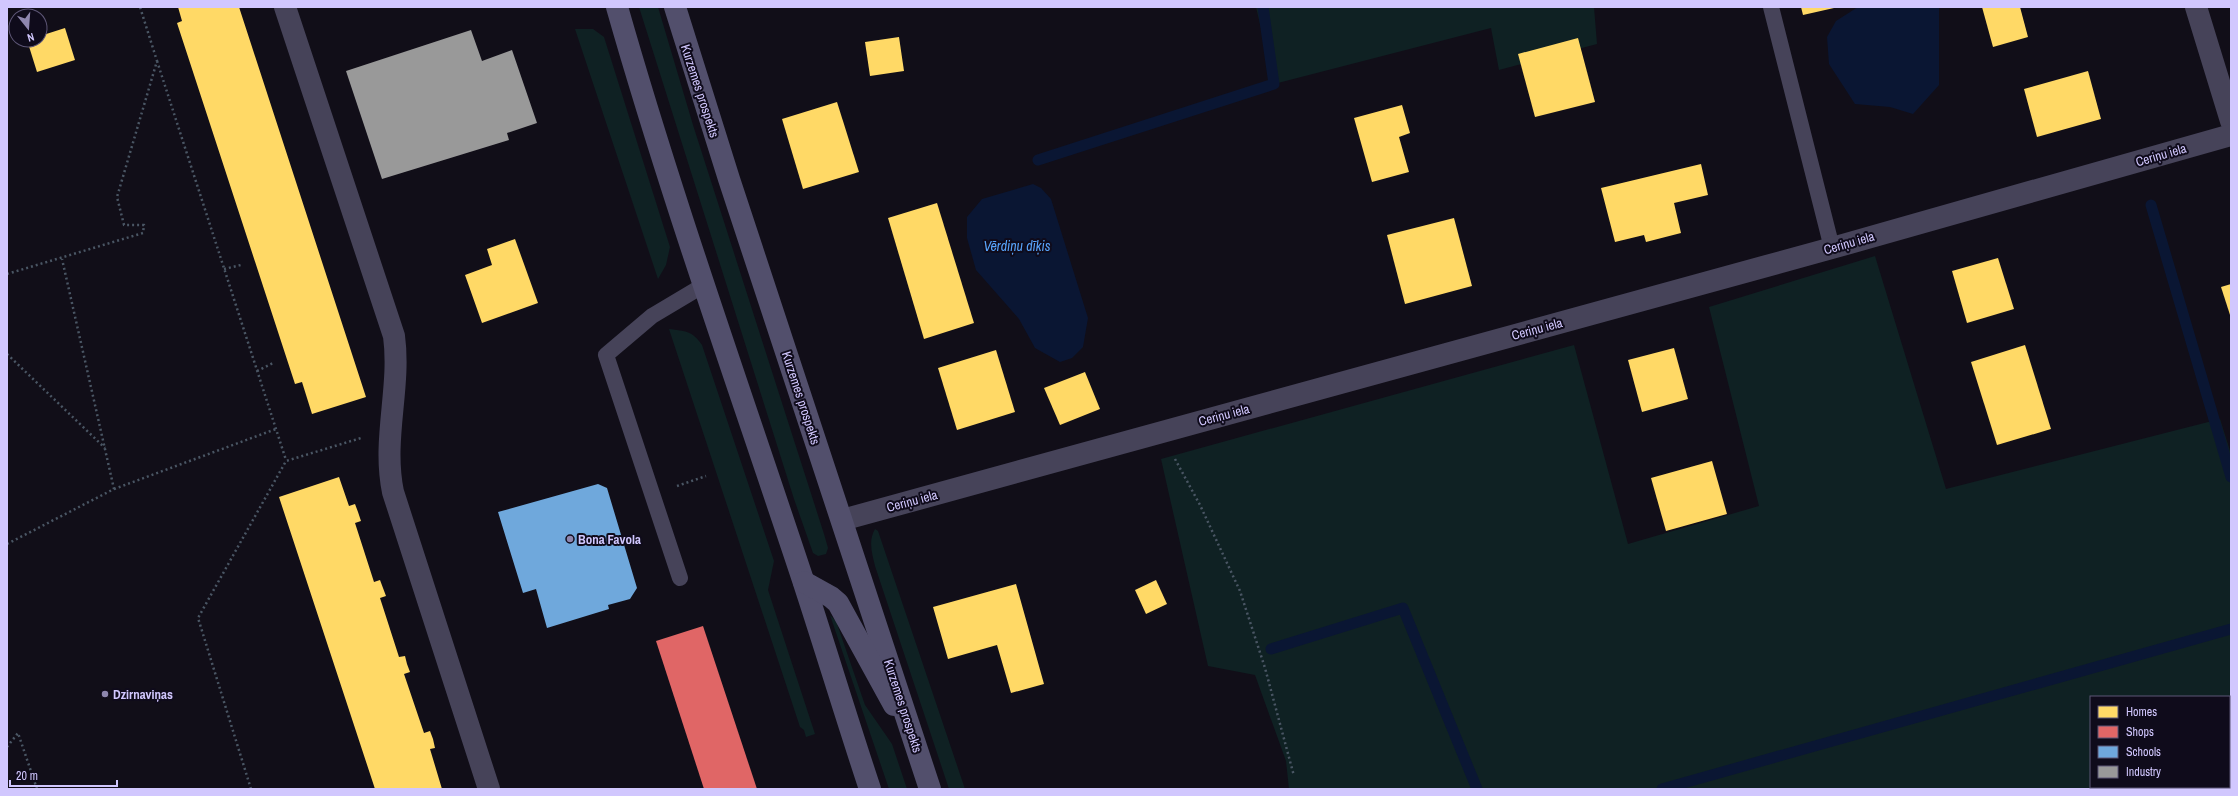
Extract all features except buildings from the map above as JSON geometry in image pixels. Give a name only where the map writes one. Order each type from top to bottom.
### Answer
[{"type":"main road","points":[[617,7],[634,66],[704,285],[804,582],[870,789]]},
{"type":"main road","name":"Kurzemes prospekts","points":[[675,7],[729,179],[930,789]]},
{"type":"main road","points":[[804,582],[831,597],[838,603],[886,694],[893,705],[906,717]]},
{"type":"street","points":[[285,7],[394,336],[397,358],[396,381],[388,460],[393,492],[488,789]]},
{"type":"street","points":[[2196,7],[2231,121]]},
{"type":"street","name":"Ceriņu iela","points":[[842,520],[1832,248],[2231,135]]},
{"type":"lane","points":[[1771,7],[1832,248]]},
{"type":"lane","points":[[680,578],[606,355],[652,316],[704,285]]},
{"type":"path","points":[[140,7],[286,461]]},
{"type":"path","points":[[7,274],[62,259],[143,233],[144,225],[124,225],[117,197],[157,61]]},
{"type":"path","points":[[62,259],[114,489]]},
{"type":"path","points":[[224,269],[241,265]]},
{"type":"path","points":[[7,354],[105,448]]},
{"type":"path","points":[[257,371],[273,364]]},
{"type":"path","points":[[7,544],[114,489],[276,429]]},
{"type":"path","points":[[251,789],[198,618],[286,461],[390,429]]},
{"type":"path","points":[[1160,433],[1200,505],[1240,591],[1264,668],[1294,776]]},
{"type":"path","points":[[687,482],[706,476]]},
{"type":"path","points":[[7,747],[18,733],[37,789]]},
{"type":"shaded area","points":[[639,7],[658,7],[693,125],[824,534],[828,548],[826,554],[818,556],[813,553],[794,499]]},
{"type":"shaded area","points":[[1256,7],[1594,7],[1597,44],[1499,70],[1491,28],[1274,84]]},
{"type":"shaded area","points":[[575,29],[593,29],[604,37],[670,247],[666,265],[658,279]]},
{"type":"shaded area","points":[[1875,256],[1946,489],[2220,419],[2231,454],[2231,789],[1289,789],[1286,761],[1255,675],[1208,666],[1161,459],[1574,345],[1628,544],[1759,506],[1709,307]]},
{"type":"shaded area","points":[[669,329],[688,332],[699,340],[702,345],[774,561],[768,590],[815,734],[806,737],[804,730],[800,727]]},
{"type":"shaded area","points":[[875,529],[878,531],[965,789],[949,789],[875,566],[871,543]]},
{"type":"shaded area","points":[[830,615],[836,621],[865,705],[892,744],[907,789],[889,789]]},
{"type":"water","points":[[1858,7],[1939,7],[1939,85],[1913,114],[1890,107],[1855,104],[1829,64],[1827,37],[1836,21]]},
{"type":"water","name":"Vērdiņu dīķis","points":[[1033,184],[1041,188],[1051,199],[1088,318],[1083,347],[1072,358],[1060,362],[1035,348],[1019,319],[976,270],[967,238],[967,217],[982,199]]},
{"type":"waterway","points":[[1038,160],[1274,84],[1263,7]]},
{"type":"waterway","points":[[2151,205],[2231,477]]},
{"type":"waterway","points":[[1271,649],[1403,608],[1477,789]]},
{"type":"waterway","points":[[1662,789],[2231,629]]},
{"type":"place","name":"Bona Favola","points":[[570,539]]},
{"type":"place","name":"Dzirnaviņas","points":[[105,694]]}]
